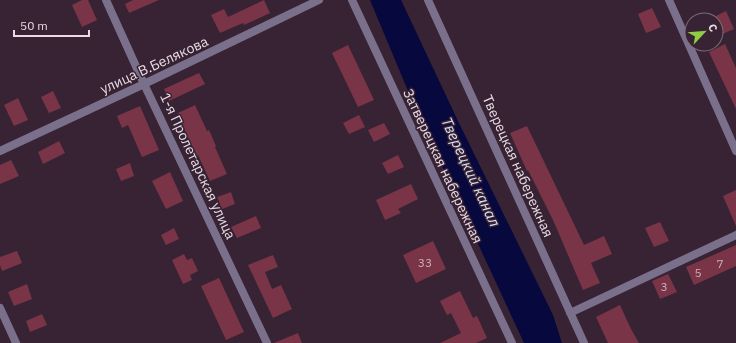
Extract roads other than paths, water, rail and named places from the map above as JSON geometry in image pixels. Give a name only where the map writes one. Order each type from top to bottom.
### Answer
[{"type":"street","name":"1-я Пролетарская улица","points":[[106,0],[144,84],[267,343]]},
{"type":"street","name":"улица В.Белякова","points":[[0,151],[319,0]]},
{"type":"street","name":"Затверецкая набережная","points":[[352,0],[509,342]]},
{"type":"street","name":"Тверецкая набережная","points":[[428,0],[584,343]]},
{"type":"street","points":[[669,0],[736,151]]},
{"type":"street","points":[[570,313],[736,234]]},
{"type":"street","points":[[0,308],[16,343]]},
{"type":"water","name":"Тверецкий канал","points":[[370,0],[401,0],[458,121],[553,315],[562,343],[524,343],[416,110]]}]
